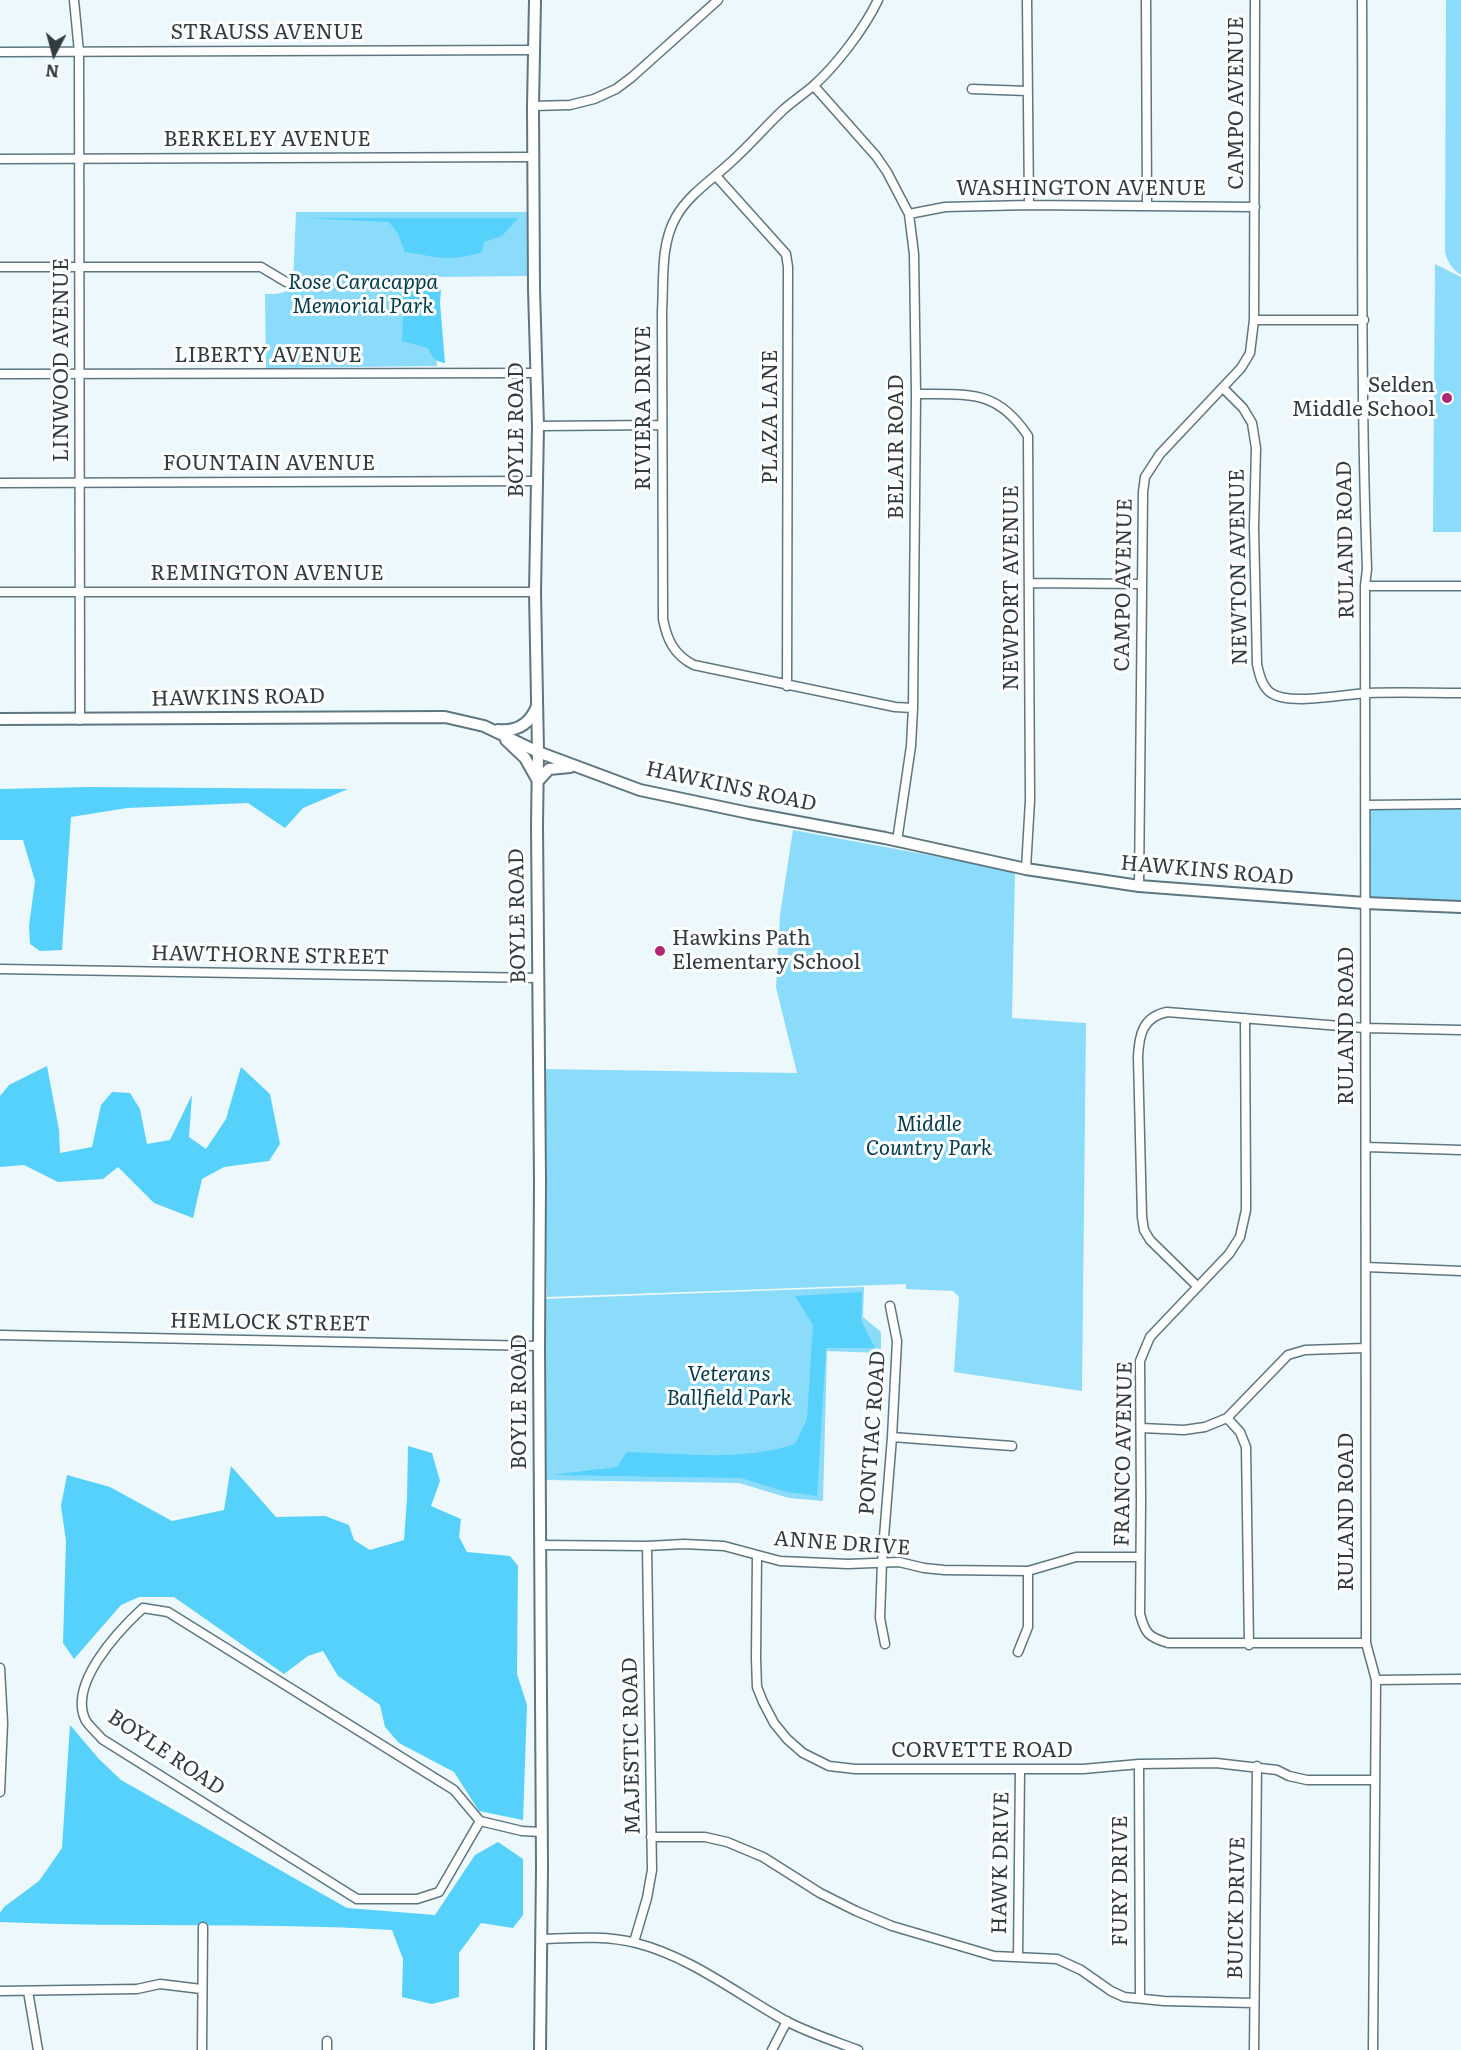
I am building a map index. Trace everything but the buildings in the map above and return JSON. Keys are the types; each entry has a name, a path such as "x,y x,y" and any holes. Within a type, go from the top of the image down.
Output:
{"street":[{"name":"LINWOOD AVENUE","path":"74,0 79,52 80,720"},
{"name":"BOYLE ROAD","path":"535,0 532,106 538,426 535,592 540,1182 540,2050"},
{"path":"532,106 570,105 594,99 616,89 718,0"},
{"name":"RIVIERA DRIVE","path":"878,0 861,29 814,86 784,110 689,200 676,216 668,237 663,261 663,619 670,644 685,660 694,665 787,686 913,708"},
{"path":"1028,0 1029,205"},
{"path":"1146,0 1147,205"},
{"name":"CAMPO AVENUE","path":"1139,886 1143,492 1145,477 1160,454 1241,368 1250,353 1254,320 1255,0"},
{"name":"RULAND ROAD","path":"1362,0 1364,320 1362,394 1367,569 1365,586 1366,1643 1376,1680 1373,2050"},
{"name":"STRAUSS AVENUE","path":"0,52 534,50"},
{"name":"BELAIR ROAD","path":"814,86 876,156 887,172 909,214 914,254 916,394 913,708 911,746 897,841"},
{"path":"972,89 1027,91"},
{"name":"BERKELEY AVENUE","path":"0,159 534,157"},
{"name":"PLAZA LANE","path":"716,176 786,254 788,267 787,686"},
{"name":"WASHINGTON AVENUE","path":"909,214 945,207 1029,205 1254,207"},
{"path":"0,267 261,267 286,282"},
{"path":"1254,320 1364,320"},
{"name":"LIBERTY AVENUE","path":"0,374 537,373"},
{"name":"NEWTON AVENUE","path":"1222,388 1243,408 1252,423 1256,448 1254,527 1257,664 1261,680 1270,693 1284,698 1320,698 1365,693 1461,693"},
{"name":"NEWPORT AVENUE","path":"916,394 971,395 994,401 1008,410 1028,436 1030,800 1026,869"},
{"path":"538,426 662,425"},
{"name":"FOUNTAIN AVENUE","path":"0,483 537,481"},
{"path":"1029,583 1142,584"},
{"path":"1365,586 1461,586"},
{"name":"REMINGTON AVENUE","path":"0,592 535,592"},
{"path":"495,730 518,729 534,715 537,706"},
{"name":"HAWKINS ROAD","path":"0,719 445,717 495,730 538,752 640,790 1026,869 1139,886 1365,903 1461,907"},
{"path":"495,730 525,758 538,781 549,769 563,766 577,767"},
{"path":"1366,805 1461,804"},
{"name":"HAWTHORNE STREET","path":"0,969 539,978"},
{"path":"1198,1287 1150,1240 1144,1230 1139,1041 1143,1027 1158,1014 1167,1012 1365,1028 1461,1030"},
{"name":"FRANCO AVENUE","path":"1245,1018 1247,1097 1245,1209 1240,1237 1229,1254 1150,1337 1140,1361 1142,1428 1140,1614 1144,1630 1154,1639 1168,1643 1366,1643"},
{"path":"1367,1147 1461,1150"},
{"path":"1366,1267 1461,1271"},
{"name":"PONTIAC ROAD","path":"885,1644 880,1618 882,1562 897,1341 890,1306"},
{"name":"HEMLOCK STREET","path":"0,1335 539,1346"},
{"path":"1142,1428 1184,1430 1205,1427 1227,1418 1288,1356 1305,1350 1365,1348"},
{"path":"1227,1418 1240,1432 1246,1447 1249,1644"},
{"path":"892,1437 1012,1446"},
{"name":"ANNE DRIVE","path":"540,1545 724,1546 792,1563 899,1562 944,1570 1028,1571 1076,1557 1140,1557"},
{"name":"MAJESTIC ROAD","path":"634,1942 647,1898 652,1870 647,1546"},
{"name":"CORVETTE ROAD","path":"758,1555 756,1658 758,1687 774,1723 787,1739 803,1753 829,1766 855,1769 1083,1769 1139,1764 1216,1763 1257,1766 1306,1780 1374,1780"},
{"path":"1018,1652 1028,1627 1028,1571"},
{"name":"BOYLE ROAD","path":"143,1608 168,1612 454,1790 480,1821 439,1892 417,1899 357,1899 102,1739 86,1721 81,1694 86,1677 123,1626 143,1608"},
{"path":"0,1668 3,1723 0,1792"},
{"path":"1376,1680 1461,1679"},
{"name":"FURY DRIVE","path":"1139,1764 1140,1998"},
{"name":"BUICK DRIVE","path":"1254,2050 1257,1766"},
{"name":"HAWK DRIVE","path":"1018,1958 1020,1769"},
{"path":"480,1821 522,1831 541,1832"},
{"path":"651,1837 705,1837 727,1842 763,1857 820,1893 883,1922 994,1956 1057,1959 1081,1970 1111,1991 1124,1997 1164,2001 1254,2003"},
{"path":"202,1927 202,2050"},
{"path":"541,1939 603,1937 634,1942 666,1952 787,2021 818,2036 858,2050"},
{"path":"0,1991 137,1989 160,1984 201,1989"},
{"path":"28,1991 38,2050"},
{"path":"772,2050 787,2021"}],"green space":[{"path":"1446,0 1461,0 1461,275 1451,265 1445,252"},
{"name":"Rose Caracappa Memorial Park","path":"296,212 530,212 528,276 435,277 437,366 266,368 265,294 284,292 293,284"},
{"path":"1435,264 1461,277 1461,532 1433,532"},
{"path":"1461,804 1461,907 1365,903 1366,805"},
{"name":"Middle Country Park","path":"793,830 1015,871 1012,1018 1086,1023 1082,1391 954,1372 959,1297 953,1291 906,1289 906,1284 547,1297 542,1069 797,1073 776,987 780,915"},
{"name":"Veterans Ballfield Park","path":"864,1287 863,1317 881,1332 881,1353 827,1351 823,1501 789,1498 739,1483 545,1480 543,1299"}],"shaded area":[{"path":"305,218 518,218 502,236 484,242 482,252 452,258 405,252 398,234 389,222"},
{"path":"435,273 441,289 445,363 434,358 428,348 402,341 404,306 401,285 419,281"},
{"path":"89,787 348,789 303,808 285,828 248,803 127,808 71,817 62,950 40,951 30,944 29,926 35,881 23,840 0,840 0,789"},
{"path":"47,1066 59,1130 60,1153 92,1147 101,1105 112,1092 130,1093 140,1109 147,1144 170,1140 192,1095 189,1137 206,1149 226,1119 241,1067 270,1094 280,1144 269,1161 224,1167 202,1179 193,1218 154,1203 118,1167 103,1179 58,1182 24,1165 0,1167 0,1096 9,1085"},
{"path":"862,1292 861,1320 875,1348 826,1348 817,1496 787,1492 741,1478 552,1475 617,1467 627,1452 733,1455 775,1450 795,1444 807,1419 813,1325 795,1296"},
{"path":"408,1446 432,1453 440,1481 431,1506 461,1519 459,1537 467,1552 510,1556 518,1566 517,1674 527,1705 523,1820 479,1811 454,1772 399,1743 385,1727 380,1705 338,1676 323,1651 308,1656 284,1674 174,1597 139,1597 121,1605 74,1659 63,1643 66,1541 61,1506 67,1475 110,1487 172,1521 224,1510 231,1466 276,1517 325,1516 349,1525 354,1540 370,1550 404,1540"},
{"path":"70,1725 99,1759 121,1780 347,1908 435,1915 475,1855 498,1842 523,1859 523,1915 513,1928 481,1923 459,1953 459,1997 432,2004 402,1997 403,1959 392,1930 294,1926 0,1922 0,1913 4,1907 39,1881 62,1848"}],"place":[{"name":"Selden Middle School","path":"1447,398"},
{"name":"Hawkins Path Elementary School","path":"660,951"}]}
